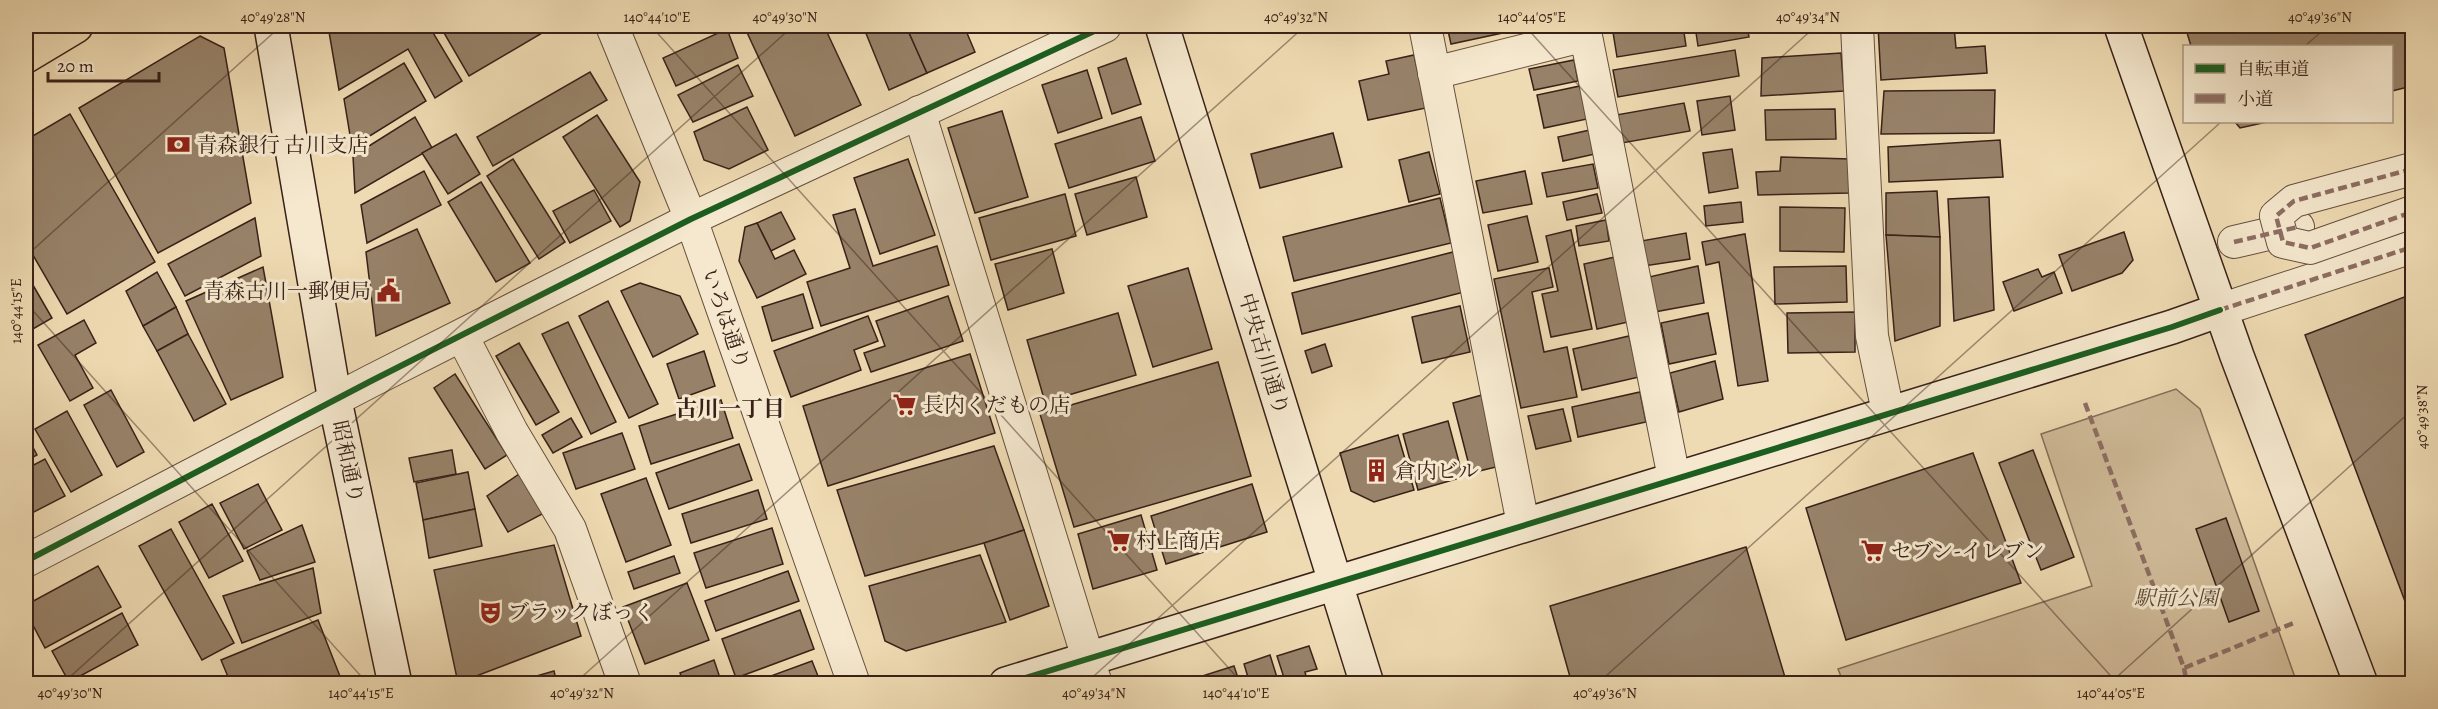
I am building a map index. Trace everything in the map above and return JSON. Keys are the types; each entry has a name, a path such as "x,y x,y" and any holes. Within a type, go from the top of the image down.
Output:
{"highway":[{"path":"26,56 76,26"}],"street":[{"name":"昭和通り","path":"271,26 335,401 395,684"},
{"name":"いろは通り","path":"612,26 691,219 854,684"},
{"path":"26,561 371,381 691,219 1105,26"},
{"name":"中央古川通り","path":"1162,26 1367,684"},
{"path":"1425,26 1522,525"},
{"path":"1857,26 1872,336 1888,412"},
{"path":"2121,26 2220,310 2361,684"},
{"path":"1434,73 1585,30 1674,478"},
{"path":"919,112 1092,671"},
{"path":"2412,169 2294,201 2276,216 2283,242 2310,248 2412,212"},
{"path":"2234,242 2298,227"},
{"path":"1006,684 1092,671 1335,582 2172,327 2412,247"},
{"path":"462,336 512,432 570,529 625,684"}],"green space":[{"name":"駅前公園","path":"2176,389 2200,409 2297,683 1844,684 1838,669 2092,586 2041,434"}],"building":[{"path":"328,26 429,26 462,81 435,98 408,49 339,90"},
{"path":"440,26 554,26 469,76"},
{"path":"744,26 824,26 861,105 795,136"},
{"path":"863,26 906,26 927,73 889,90"},
{"path":"906,26 964,26 975,52 927,73"},
{"path":"1447,26 1535,26 1451,44"},
{"path":"1612,26 1683,26 1686,46 1617,57"},
{"path":"1695,26 1747,26 1749,37 1698,46"},
{"path":"1878,26 1954,26 1956,48 1985,46 1987,73 1881,80"},
{"path":"2185,26 2412,26 2412,86 2393,91 2393,45 2191,45"},
{"path":"727,29 738,58 676,86 663,58"},
{"path":"200,36 224,48 251,203 158,253 79,108"},
{"path":"1735,50 1739,76 1618,97 1613,70"},
{"path":"1841,53 1844,91 1761,96 1762,58"},
{"path":"1414,55 1426,108 1368,120 1359,81 1389,74 1386,61"},
{"path":"1126,58 1141,104 1112,114 1098,68"},
{"path":"1574,60 1578,81 1534,90 1529,69"},
{"path":"404,63 426,101 352,147 344,99"},
{"path":"738,65 753,96 693,122 678,95"},
{"path":"1087,70 1102,118 1058,133 1042,85"},
{"path":"590,72 607,100 493,166 477,137"},
{"path":"1580,86 1587,119 1544,128 1537,95"},
{"path":"1995,90 1994,133 1881,134 1884,91"},
{"path":"1730,96 1735,130 1702,135 1697,101"},
{"path":"1684,103 1690,131 1622,143 1616,115"},
{"path":"747,107 768,150 729,169 704,160 694,132"},
{"path":"1835,109 1836,139 1766,140 1765,110"},
{"path":"1002,111 1028,197 975,213 948,128"},
{"path":"70,114 155,262 67,314 26,243 26,140"},
{"path":"597,115 640,182 630,221 620,227 563,137"},
{"path":"415,117 432,148 355,193 353,156"},
{"path":"1141,117 1155,161 1069,188 1055,144"},
{"path":"2236,123 2262,123 2240,128"},
{"path":"1590,130 1595,154 1563,161 1558,137"},
{"path":"1333,133 1342,167 1260,188 1251,154"},
{"path":"456,134 480,174 448,194 422,153"},
{"path":"2000,140 2003,177 1889,182 1888,147"},
{"path":"1732,149 1738,188 1709,193 1703,153"},
{"path":"1429,152 1440,194 1409,202 1399,160"},
{"path":"1781,157 1850,159 1850,193 1758,195 1756,172 1780,171"},
{"path":"513,159 565,242 539,259 487,176"},
{"path":"908,159 935,235 880,254 854,178"},
{"path":"1593,164 1598,188 1547,197 1542,173"},
{"path":"424,171 441,205 367,243 361,205"},
{"path":"1525,171 1532,204 1483,213 1476,181"},
{"path":"1136,177 1147,217 1087,235 1075,194"},
{"path":"481,182 530,263 496,282 448,202"},
{"path":"594,190 611,221 570,243 553,211"},
{"path":"1937,191 1940,237 1886,235 1886,193"},
{"path":"1065,194 1076,236 991,260 979,218"},
{"path":"1597,194 1602,213 1567,220 1563,202"},
{"path":"1989,197 1994,310 1954,321 1948,199"},
{"path":"1440,198 1451,243 1294,281 1283,237"},
{"path":"1741,202 1743,222 1706,226 1704,206"},
{"path":"1780,207 1845,208 1844,252 1780,251"},
{"path":"855,209 873,266 937,246 949,285 821,326 807,282 850,268 833,215"},
{"path":"781,212 795,239 771,251 757,223"},
{"path":"1527,216 1538,262 1498,271 1488,225"},
{"path":"255,218 261,256 185,296 168,264"},
{"path":"1606,220 1609,241 1579,246 1576,226"},
{"path":"757,223 775,259 794,250 806,274 757,298 739,261 745,227"},
{"path":"417,229 450,303 376,336 366,252"},
{"path":"1571,230 1592,329 1551,337 1542,294 1558,291 1546,236"},
{"path":"2124,232 2133,260 2122,273 2072,291 2059,255"},
{"path":"1686,233 1690,259 1644,266 1641,241"},
{"path":"1745,234 1768,381 1738,386 1719,262 1706,265 1702,242"},
{"path":"1886,235 1940,237 1940,326 1895,341"},
{"path":"1052,249 1064,293 1008,310 995,264"},
{"path":"1453,252 1464,292 1302,334 1292,293"},
{"path":"1615,257 1628,322 1597,329 1584,264"},
{"path":"1698,266 1704,303 1654,312 1649,277"},
{"path":"1846,266 1847,302 1775,304 1774,267"},
{"path":"263,267 283,377 231,400 186,301"},
{"path":"1188,268 1212,349 1153,367 1128,286"},
{"path":"1549,268 1553,287 1532,292 1544,352 1567,347 1577,397 1521,408 1494,279"},
{"path":"2038,269 2042,277 2054,272 2062,293 2014,311 2003,282"},
{"path":"157,272 176,307 143,326 126,291"},
{"path":"26,273 52,318 26,333"},
{"path":"640,283 680,296 698,334 653,357 621,291"},
{"path":"803,294 813,328 772,341 762,307"},
{"path":"2412,294 2412,620 2305,335"},
{"path":"948,296 963,341 871,372 864,353 885,346 876,321"},
{"path":"608,301 658,404 629,418 579,316"},
{"path":"1460,306 1470,352 1422,363 1412,317"},
{"path":"176,307 188,334 157,351 143,326"},
{"path":"1855,312 1855,352 1788,353 1787,313"},
{"path":"1118,313 1136,375 1045,402 1027,340"},
{"path":"1708,313 1716,354 1669,364 1661,323"},
{"path":"868,316 878,341 854,350 861,370 791,397 774,351"},
{"path":"84,320 96,343 75,355 93,388 70,401 38,345"},
{"path":"568,322 616,422 591,434 542,334"},
{"path":"188,334 226,404 194,421 157,351"},
{"path":"1629,336 1639,377 1582,390 1573,349"},
{"path":"519,343 559,412 536,425 496,356"},
{"path":"1325,344 1332,366 1312,373 1305,351"},
{"path":"704,351 715,386 679,399 667,364"},
{"path":"970,354 995,433 828,486 803,406"},
{"path":"1715,361 1723,399 1679,412 1670,373"},
{"path":"1218,362 1251,476 1074,527 1040,414"},
{"path":"455,374 507,455 485,469 434,388"},
{"path":"111,390 144,452 117,467 84,405"},
{"path":"1640,392 1646,422 1578,437 1572,407"},
{"path":"1482,395 1500,466 1471,473 1453,403"},
{"path":"721,400 733,438 651,464 639,426"},
{"path":"1563,409 1571,441 1536,449 1528,416"},
{"path":"67,411 102,475 71,492 35,429"},
{"path":"571,418 582,437 553,453 542,435"},
{"path":"1448,421 1463,477 1418,490 1403,434"},
{"path":"622,433 635,469 576,489 563,453"},
{"path":"26,434 37,455 26,461"},
{"name":"倉内ビル","path":"1398,435 1414,490 1374,502 1351,491 1340,453"},
{"path":"739,444 752,480 669,509 656,473"},
{"path":"994,446 1024,530 865,576 837,490"},
{"path":"452,450 456,474 414,482 409,458"},
{"path":"2033,450 2074,557 2041,570 1999,463"},
{"path":"1973,453 2021,583 1846,640 1806,508"},
{"path":"45,459 65,496 26,516 26,469"},
{"path":"468,472 475,509 423,520 416,483"},
{"path":"522,472 546,512 508,532 487,496"},
{"path":"646,478 671,545 626,562 601,494"},
{"path":"258,484 282,530 244,549 220,503"},
{"path":"1252,484 1267,532 1166,564 1151,516"},
{"path":"758,490 767,519 691,543 682,514"},
{"path":"212,504 243,561 209,578 179,522"},
{"path":"475,509 482,546 429,558 423,520"},
{"path":"1141,515 1157,570 1093,589 1078,534"},
{"path":"2226,518 2259,611 2229,622 2196,529"},
{"path":"302,525 315,562 260,580 247,551"},
{"path":"772,528 783,564 706,588 694,553"},
{"path":"171,529 234,643 202,660 139,546"},
{"path":"1024,530 1049,606 1010,620 984,543"},
{"path":"554,545 581,636 458,683 434,570"},
{"path":"1746,547 1787,684 1572,684 1550,606"},
{"path":"980,555 1006,622 906,651 885,641 869,586"},
{"path":"674,556 680,573 634,589 628,572"},
{"path":"98,566 121,607 45,648 26,612 26,605"},
{"path":"313,568 321,613 242,643 223,596"},
{"path":"788,571 799,601 716,631 705,601"},
{"path":"687,583 709,640 645,664 623,607"},
{"path":"800,610 814,649 736,678 722,639"},
{"path":"122,613 138,645 69,682 52,651"},
{"path":"318,620 343,684 231,684 221,660"},
{"path":"1309,646 1317,669 1305,672 1308,684 1286,684 1277,656"},
{"path":"1270,655 1279,684 1250,684 1244,664"},
{"path":"714,660 722,684 684,684 680,673"},
{"path":"812,661 818,676 798,684 749,684"},
{"path":"1234,666 1240,684 1180,683"},
{"path":"554,671 557,684 509,684"}],"marked path":[{"path":"2412,169 2294,201 2276,216 2283,242 2310,248 2412,212"},
{"path":"2234,242 2298,227"},
{"path":"2220,310 2412,247"},
{"path":"2085,403 2184,668 2296,622"},
{"path":"2184,668 2187,684"}],"cycle path":[{"path":"26,561 371,381 691,219 1105,26"},
{"path":"1006,684 2172,327 2220,310"}],"place":[{"name":"青森銀行 古川支店","path":"178,145"},
{"name":"青森古川一郵便局","path":"389,291"},
{"name":"長内くだもの店","path":"905,405"},
{"name":"倉内ビル","path":"1377,471"},
{"name":"村上商店","path":"1118,541"},
{"name":"セブン-イレブン","path":"1873,551"},
{"name":"ブラックぼっく","path":"490,612"}],"district":[{"name":"古川一丁目","path":"730,408"}]}
